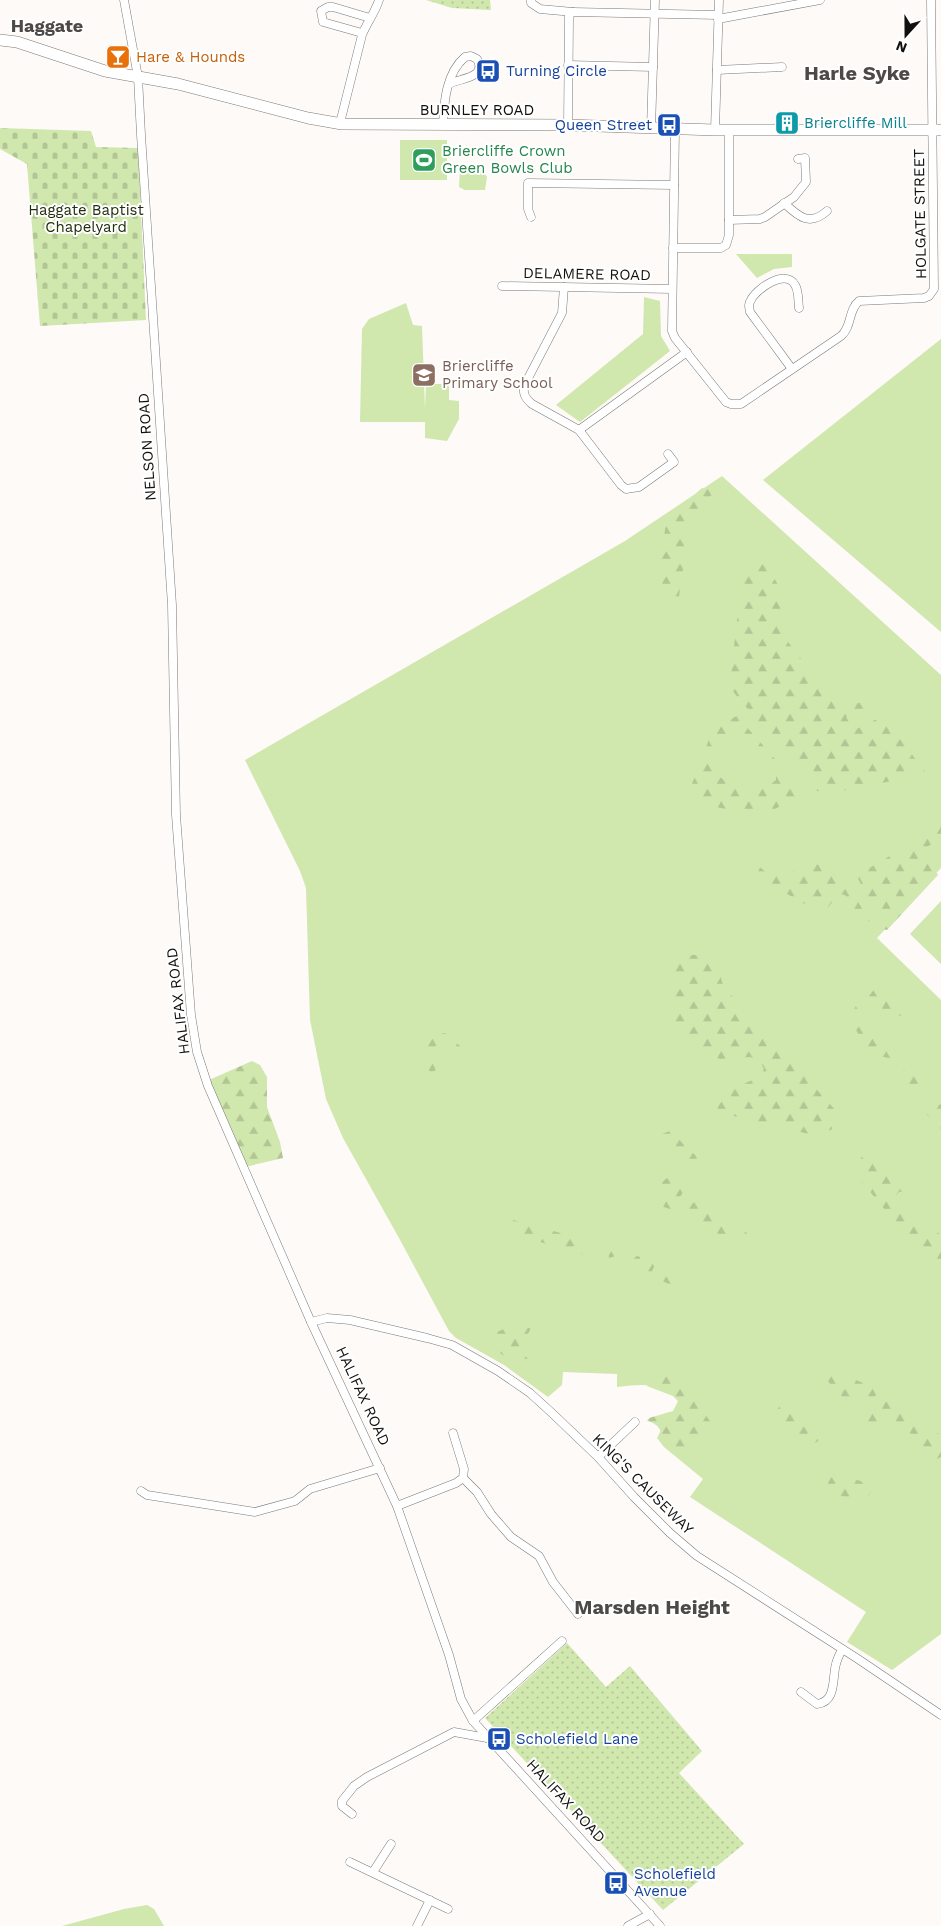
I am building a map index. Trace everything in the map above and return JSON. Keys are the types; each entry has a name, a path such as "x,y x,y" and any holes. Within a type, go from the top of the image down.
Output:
{"street":[{"name":"NELSON ROAD","path":"124,0 138,77 172,605 176,815"},
{"path":"340,123 362,33 379,0"},
{"path":"531,0 531,3 540,9 571,14 654,14 718,17 820,0"},
{"path":"651,128 655,0"},
{"path":"715,130 719,0"},
{"name":"HOLGATE STREET","path":"792,369 846,332 853,308 859,301 929,296 932,293 935,285 938,235 937,130 932,0"},
{"path":"362,33 323,22 321,12 328,7 333,7 370,18"},
{"path":"568,125 568,65 571,14"},
{"path":"0,40 17,42 92,67 138,77"},
{"path":"568,65 652,67"},
{"path":"717,70 782,67"},
{"name":"BURNLEY ROAD","path":"138,77 178,84 308,118 340,123 568,125 715,130 937,130"},
{"path":"443,125 444,107 449,84"},
{"path":"675,129 672,331 726,402 741,404 792,369 750,312 749,304 754,296 774,280 781,278 789,279 794,282 797,288 799,308"},
{"path":"673,248 722,248 726,245 728,239 729,130"},
{"path":"728,220 760,219 794,197 806,182 805,158"},
{"path":"531,218 528,209 528,183 674,185"},
{"path":"784,203 799,216 806,219 826,215"},
{"name":"DELAMERE ROAD","path":"502,286 672,289"},
{"path":"564,287 562,313 524,386 527,399 532,404 579,430 626,489 639,487 676,465 668,454"},
{"path":"579,430 687,352"},
{"name":"HALIFAX ROAD","path":"176,815 191,1015 197,1052 212,1095 311,1322 397,1506 449,1655 461,1699 473,1721 660,1926"},
{"name":"KING'S CAUSEWAY","path":"311,1322 327,1318 350,1320 452,1345 498,1371 530,1393 598,1457 670,1533 697,1556 941,1715"},
{"path":"598,1457 636,1422"},
{"path":"397,1506 456,1483 462,1478 464,1469 453,1433"},
{"path":"141,1491 147,1495 255,1512 295,1502 310,1489 380,1468"},
{"path":"462,1478 477,1492 491,1514 511,1537 539,1556 553,1582 578,1614"},
{"path":"473,1721 562,1641"},
{"path":"801,1692 817,1704 822,1704 829,1698 834,1685 836,1664 842,1649"},
{"path":"352,1814 342,1806 342,1801 354,1786 367,1777 454,1732 488,1738"},
{"path":"373,1872 392,1844"},
{"path":"350,1862 448,1909"},
{"path":"417,1926 430,1900"},
{"path":"628,1926 650,1914"}],"green space":[{"path":"426,0 490,0 491,10 452,8"},
{"name":"Haggate Baptist Chapelyard","path":"0,128 91,131 96,147 138,148 146,320 40,326 27,164 0,149"},
{"name":"Briercliffe Crown Green Bowls Club","path":"400,140 447,140 447,180 400,180"},
{"path":"460,168 481,168 487,177 485,190 465,190 459,187"},
{"path":"736,254 792,254 792,267 774,269 757,278"},
{"path":"644,297 660,301 661,336 670,351 580,422 556,405 643,334"},
{"path":"406,303 413,325 422,326 425,409 426,384 449,384 449,400 459,401 459,419 447,441 425,438 425,422 360,422 362,329 369,319"},
{"path":"941,339 941,632 763,480"},
{"path":"722,476 941,675 941,868 877,938 941,1000 941,1634 892,1670 847,1642 866,1612 690,1497 703,1479 664,1447 657,1438 682,1400 658,1387 636,1385 617,1387 617,1374 563,1372 562,1385 548,1397 504,1365 456,1338 449,1331 343,1138 326,1099 310,1020 306,888 300,871 245,760 625,541"},
{"path":"702,488 712,490 712,495 701,503 690,522 678,603 666,595 660,576 666,520"},
{"path":"759,563 767,566 777,583 784,611 788,642 835,703 863,703 867,711 846,717 854,730 877,719 890,726 927,774 831,793 817,791 730,688 736,625 745,576 753,564"},
{"path":"737,716 790,776 797,796 775,809 747,814 704,804 691,786 713,727","holes":["734,737 747,739 759,747 776,770 776,780 769,785 744,788 728,782 715,772 714,760 720,746 728,739"]},
{"path":"941,826 941,846 933,844 927,849 930,860 938,875 887,930 882,929 858,878 866,870"},
{"path":"833,860 870,922 865,922 861,919 845,895 840,894 821,913 740,870 738,865 752,861 767,873 791,872"},
{"path":"941,901 941,964 910,934"},
{"path":"685,955 711,957 719,962 722,980 726,989 837,1112 838,1117 831,1130 813,1135 729,1115 717,1108 730,1090 759,1077 764,1069 760,1061 750,1057 721,1059 701,1055 679,1029 671,1007 675,963 677,959"},
{"path":"879,983 904,1006 903,1015 890,1018 878,1009 869,996"},
{"path":"849,998 893,1053 890,1058 872,1055 836,999"},
{"path":"445,1033 460,1046 464,1055 462,1059 453,1061 445,1049 436,1045 431,1054 436,1066 435,1071 430,1072 422,1055 423,1040 430,1034"},
{"path":"252,1061 260,1065 267,1077 267,1107 280,1142 283,1158 245,1167 209,1080"},
{"path":"912,1067 920,1070 923,1078 920,1086 912,1089 904,1086 901,1078 904,1070"},
{"path":"931,1100 941,1105 941,1129 915,1102"},
{"path":"670,1131 695,1155 703,1170 697,1171 675,1152 662,1134"},
{"path":"868,1153 877,1157 891,1173 912,1187 909,1190 899,1192 893,1199 898,1207 916,1215 941,1235 941,1270 935,1271 862,1182 856,1165 864,1154"},
{"path":"669,1177 681,1181 685,1188 672,1210 657,1202 657,1185"},
{"path":"695,1202 702,1202 717,1213 730,1210 731,1212 725,1219 725,1224 733,1230 746,1232 749,1238 728,1239 681,1215 682,1209"},
{"path":"513,1220 586,1240 582,1255 512,1233"},
{"path":"607,1243 621,1250 616,1256 609,1258"},
{"path":"637,1256 640,1257 641,1266 635,1271 627,1267 625,1260"},
{"path":"653,1263 655,1265 651,1273 641,1272 645,1264"},
{"path":"666,1271 681,1274 683,1278 671,1285 660,1280"},
{"path":"490,1326 495,1333 510,1326 531,1328 525,1339 523,1351 534,1365 535,1371 511,1360 495,1348 492,1344 496,1342 493,1338 489,1339 485,1329"},
{"path":"819,1362 875,1389 877,1394 874,1397 849,1404 823,1376"},
{"path":"664,1375 683,1385 710,1421 701,1441 689,1451 678,1451 664,1444 658,1426 647,1421 649,1418 673,1411 678,1401 673,1396 647,1386 650,1379"},
{"path":"890,1401 926,1427 941,1435 941,1457 927,1461 924,1459 915,1439 908,1431 865,1422 861,1415 881,1402"},
{"path":"780,1406 794,1417 802,1413 823,1432 824,1437 812,1445 807,1443 793,1431 776,1411"},
{"path":"837,1475 861,1481 871,1491 863,1499 857,1499 826,1491 831,1478"},
{"path":"567,1643 606,1687 630,1666 702,1751 679,1773 744,1844 663,1910 485,1718"},
{"path":"147,1905 154,1909 164,1926 62,1926 124,1909"}],"place":[{"name":"Hare & Hounds","path":"118,57"},
{"name":"Turning Circle","path":"488,71"},
{"name":"Briercliffe Mill","path":"787,123"},
{"name":"Queen Street","path":"669,125"},
{"name":"Briercliffe Crown Green Bowls Club","path":"424,160"},
{"name":"Briercliffe Primary School","path":"424,375"},
{"name":"Scholefield Lane","path":"499,1739"},
{"name":"Scholefield Avenue","path":"616,1883"}],"district":[{"name":"Haggate","path":"47,25"},
{"name":"Harle Syke","path":"857,73"},
{"name":"Marsden Height","path":"652,1607"}]}
